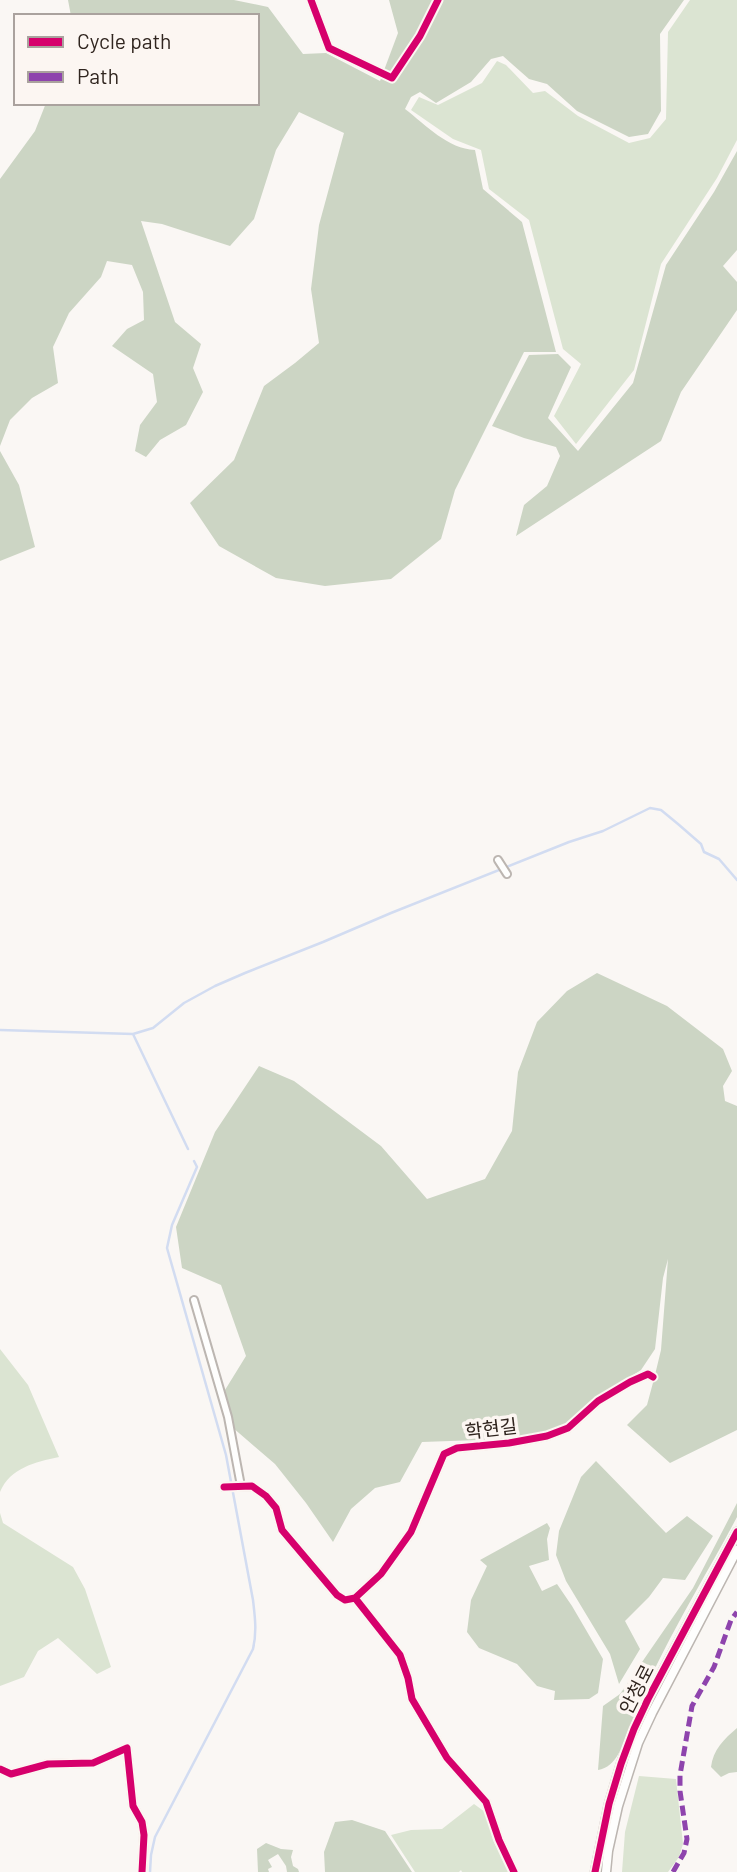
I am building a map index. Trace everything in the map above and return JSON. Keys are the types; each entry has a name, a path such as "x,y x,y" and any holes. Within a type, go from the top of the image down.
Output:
{"street":[{"path":"311,0 329,48 391,78 420,36 438,0"},
{"path":"498,860 507,874"},
{"path":"194,1300 228,1417 241,1486"},
{"name":"학현길","path":"355,1598 381,1574 411,1532 444,1454 457,1448 547,1436 568,1428 598,1401 630,1382 648,1374 653,1377"},
{"path":"224,1487 252,1486 266,1496 276,1508 282,1530 337,1595 345,1600 355,1598 400,1654 412,1699 447,1758 486,1802 514,1872"},
{"name":"안청로","path":"595,1872 598,1847 609,1804 634,1729 737,1532"},
{"name":"안청로","path":"606,1872 618,1806 638,1743 737,1550"},
{"path":"0,1769 11,1774 48,1764 93,1763 127,1748 133,1806 142,1822 145,1835 142,1872"}],"green space":[{"path":"68,0 234,0 268,7 303,54 326,53 380,81 398,33 389,0 684,0 660,34 661,111 648,134 629,137 577,111 547,84 529,79 503,56 491,59 471,82 436,103 420,92 411,97 405,109 429,129 447,141 465,149 475,150 483,189 522,222 556,352 524,352 455,490 441,539 391,579 325,586 276,578 219,546 190,503 234,460 264,386 319,343 311,289 319,225 344,133 299,112 276,150 254,219 230,246 162,224 141,221 175,322 201,344 193,368 203,392 186,425 160,440 146,457 135,451 140,425 157,402 153,374 112,346 127,329 144,320 143,292 132,265 107,261 101,277 69,313 53,347 58,383 32,398 10,420 0,446 0,179 35,131 45,105 259,105 259,14 71,14"},
{"path":"690,0 737,0 737,140 717,178 661,264 634,370 576,444 554,416 581,364 563,349 529,220 489,189 481,150 453,139 411,110 419,97 438,105 482,83 497,61 506,65 533,93 545,91 578,116 629,143 650,138 666,119 668,32"},
{"path":"737,151 737,250 723,266 737,282 737,310 681,392 661,441 516,536 524,505 547,486 560,456 556,447 492,426 529,355 558,354 571,367 548,418 578,451 633,383 666,265 714,192"},
{"path":"0,451 19,485 35,547 0,561"},
{"path":"597,973 667,1006 723,1049 732,1071 723,1086 725,1101 737,1106 737,1430 670,1463 627,1425 647,1405 654,1379 661,1350 668,1259 663,1278 655,1349 641,1370 597,1398 566,1426 547,1433 508,1439 422,1442 400,1482 375,1488 351,1509 333,1542 275,1464 232,1427 225,1390 246,1356 221,1285 182,1268 176,1227 215,1132 259,1066 294,1081 381,1146 427,1199 485,1179 512,1131 518,1072 537,1022 567,991"},
{"path":"0,1349 28,1385 59,1457 24,1467 10,1477 0,1492"},
{"path":"596,1461 666,1533 687,1516 713,1536 685,1580 663,1578 625,1621 640,1649 619,1684 610,1654 566,1581 556,1555 559,1531 581,1477"},
{"path":"737,1503 737,1517 665,1648 615,1760 598,1770 603,1706 620,1694 693,1588"},
{"path":"0,1513 3,1523 73,1567 85,1589 111,1667 97,1674 58,1638 38,1651 24,1677 0,1686"},
{"path":"547,1523 550,1528 547,1539 549,1560 529,1566 542,1591 557,1584 603,1659 598,1693 589,1699 554,1700 555,1691 537,1686 517,1664 479,1648 467,1632 471,1600 487,1566 480,1560"},
{"path":"737,1728 737,1772 721,1777 711,1767 712,1761 720,1745"},
{"path":"639,1776 676,1779 683,1844 679,1857 668,1872 622,1872 625,1832"},
{"path":"474,1804 485,1812 493,1840 508,1872 415,1872 391,1835 411,1830 442,1829"},
{"path":"352,1820 385,1831 412,1872 325,1872 324,1852 335,1822"},
{"path":"266,1843 293,1850 293,1866 299,1872 287,1872 278,1854 268,1860 272,1867 268,1869 269,1872 258,1872 257,1849"}],"waterway":[{"path":"133,1034 153,1028 184,1003 215,986 391,913 603,831 650,808 661,810 678,824 701,844 704,852 719,859 737,880"},
{"path":"0,1030 133,1034 188,1149"},
{"path":"150,1872 155,1837 253,1649 255,1637 253,1600 226,1455 167,1248 172,1225 197,1167 194,1161"}],"marked path":[{"path":"673,1872 684,1853 687,1839 680,1775 692,1706 714,1667 731,1620 737,1612"}],"cycle path":[{"path":"311,0 329,48 392,78 420,36 438,0"},
{"path":"355,1598 381,1574 411,1532 444,1454 457,1448 547,1436 568,1428 598,1401 630,1382 648,1374 653,1377"},
{"path":"224,1487 252,1486 266,1496 276,1508 282,1530 337,1595 345,1600 355,1598 400,1655 412,1699 447,1758 486,1802 514,1872"},
{"path":"595,1872 609,1804 634,1729 737,1532"},
{"path":"0,1769 11,1774 48,1764 93,1763 127,1748 133,1806 142,1822 144,1835 142,1872"}]}
